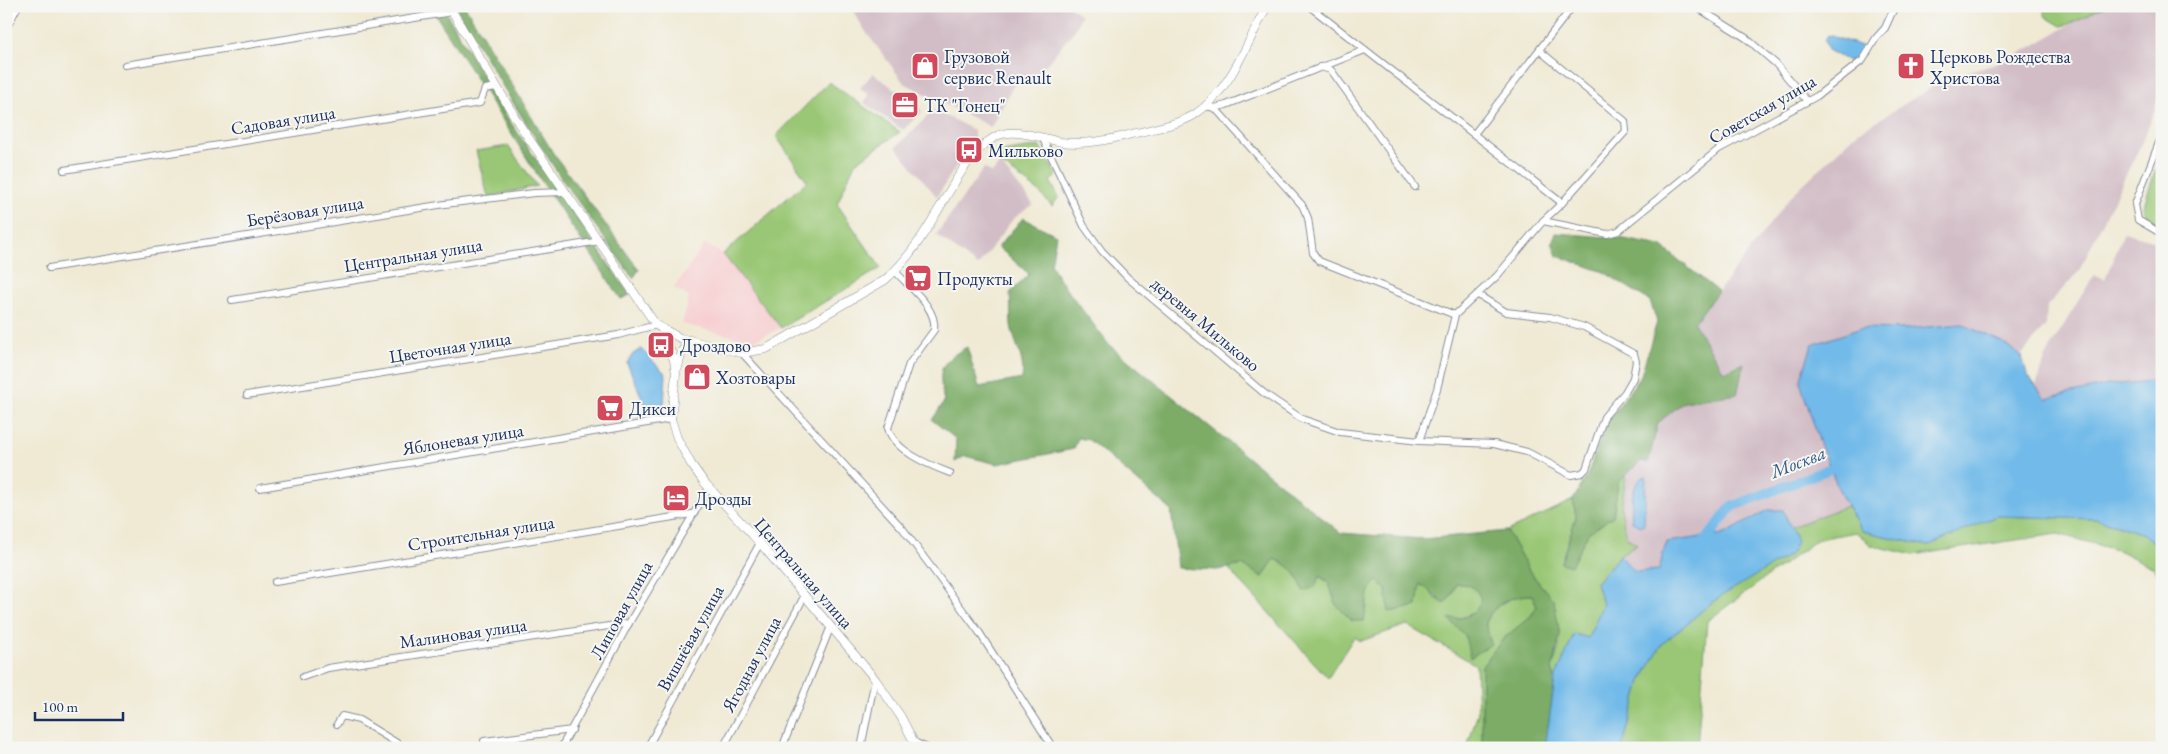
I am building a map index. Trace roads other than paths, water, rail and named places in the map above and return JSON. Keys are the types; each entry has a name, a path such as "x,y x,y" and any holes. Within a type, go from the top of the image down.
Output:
{"street":[{"path":"6,29 18,6"},
{"path":"659,328 690,340 742,353 766,349 885,280 895,271 911,253 963,169 977,151 993,138 1004,134 1086,143 1108,140 1192,116 1218,93 1267,6"},
{"path":"1309,6 1562,203"},
{"path":"1474,134 1540,52 1573,6"},
{"path":"1695,6 1746,38 1776,64 1806,101"},
{"name":"Советская улица","path":"1544,222 1606,234 1618,231 1719,149 1817,96 1863,60 1876,38 1886,28 1894,8"},
{"path":"125,65 450,9 519,124 659,328 674,360 676,374"},
{"path":"1205,106 1215,108 1365,50"},
{"path":"1419,442 1437,389 1455,316 1497,276 1626,131 1625,121 1540,52"},
{"path":"1317,68 1322,66 1331,70 1415,187"},
{"name":"Садовая улица","path":"64,170 480,103 485,89 496,87"},
{"path":"1215,108 1302,205 1308,218 1313,253 1319,261 1455,316"},
{"path":"2162,135 2135,204 2138,220 2162,234"},
{"name":"деревня Мильково","path":"1043,139 1080,218 1102,251 1128,278 1266,394 1302,419 1340,432 1419,442 1494,444 1527,452 1571,475 1577,475 1586,469 1601,423 1633,378 1636,361 1634,354 1584,327 1550,317 1506,312 1478,295"},
{"name":"Берёзовая улица","path":"49,268 436,206 534,193 566,192"},
{"name":"Центральная улица","path":"232,300 600,241"},
{"path":"895,271 930,310 935,324 934,330 909,364 888,428 890,437 899,445 950,474"},
{"name":"Цветочная улица","path":"247,395 659,328"},
{"path":"671,419 676,374 682,351 690,340"},
{"path":"742,353 914,543 979,632 1052,748"},
{"name":"Центральная улица","path":"671,419 691,464 709,488 760,543 875,679 916,746"},
{"name":"Яблоневая улица","path":"260,488 671,419"},
{"name":"Липовая улица","path":"561,748 629,624 709,488"},
{"name":"Строительная улица","path":"275,582 692,514"},
{"name":"Вишнёвая улица","path":"647,748 760,543"},
{"name":"Ягодная улица","path":"723,748 805,595"},
{"name":"Малиновая улица","path":"303,676 328,668 629,624"},
{"path":"782,748 832,626"},
{"path":"861,748 875,679"},
{"path":"336,724 342,716 359,720 405,748"},
{"path":"484,741 572,730"},
{"path":"916,746 927,748"}],"water":[{"path":"1828,35 1865,47 1850,62 1828,50 1824,40"},
{"path":"1962,324 2002,342 2021,356 2027,374 2045,399 2108,385 2151,381 2158,376 2156,363 2162,363 2162,549 2144,534 2097,519 1997,516 1928,546 1862,531 1842,497 1819,441 1800,382 1812,345 1861,328 1905,329"},
{"path":"641,349 666,374 664,403 661,408 645,405 627,363 633,354"},
{"path":"1646,476 1644,524 1640,526 1632,522 1632,503 1637,483"},
{"path":"1768,510 1783,510 1797,541 1791,554 1715,600 1662,644 1641,681 1622,748 1545,748 1555,679 1574,634 1588,638 1603,604 1596,583 1620,555 1635,572 1659,570 1666,542 1725,534"}],"waterway":[{"name":"Москва","path":"1702,546 1731,507 1842,464"}],"place":[{"name":"Грузовой сервис Renault","path":"925,66"},
{"name":"Церковь Рождества Христова","path":"1911,66"},
{"name":"ТК \"Гонец\"","path":"905,105"},
{"name":"Мильково","path":"969,150"},
{"name":"Продукты","path":"918,278"},
{"name":"Дроздово","path":"661,345"},
{"name":"Хозтовары","path":"697,377"},
{"name":"Дикси","path":"610,408"},
{"name":"Дрозды","path":"676,498"}]}
